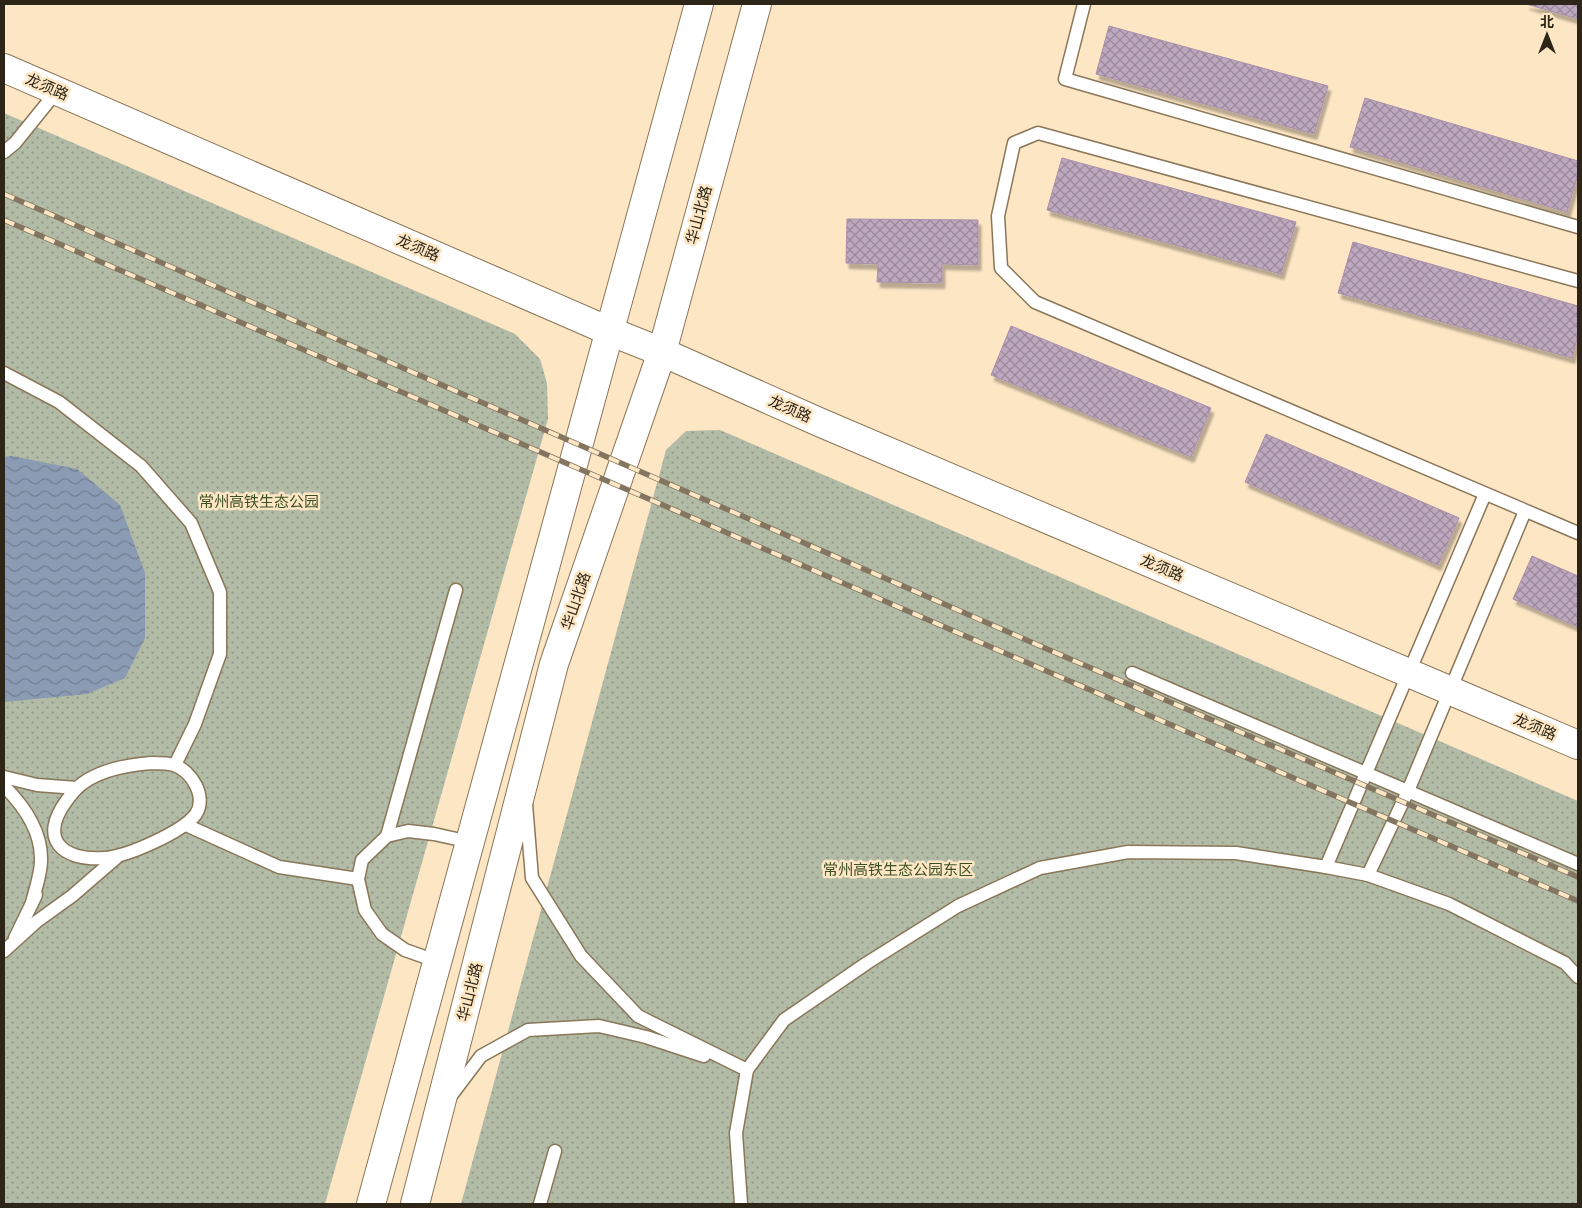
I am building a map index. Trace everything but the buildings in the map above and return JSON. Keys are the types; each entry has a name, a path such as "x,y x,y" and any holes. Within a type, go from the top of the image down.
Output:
{"main road":[{"path":"371,1204 699,4"},
{"name":"华山北路","path":"415,1204 554,664 662,352 757,4"},
{"name":"龙须路","path":"4,68 609,331 662,352 819,422 1578,745"}],"lane":[{"path":"1084,4 1065,79 1578,227"},
{"path":"4,152 15,143 57,91"},
{"path":"1578,281 1038,133 1014,143 998,216 1002,268 1035,302 1578,533"},
{"path":"4,373 59,402 141,466 191,524 220,592 220,654 195,724 174,765"},
{"path":"1326,867 1485,494"},
{"path":"1368,875 1408,791 1526,511"},
{"path":"387,836 456,590"},
{"path":"1132,673 1578,864"},
{"path":"151,762 174,765 192,777 200,794 197,813 186,825 154,842 116,858 8,947 38,891 50,846 53,826 60,810 77,788 108,771 129,765 151,762"},
{"path":"4,776 37,785 77,788"},
{"path":"524,779 532,878 582,956 638,1016 747,1070"},
{"path":"4,786 18,800 36,831 50,846 62,854 68,853 90,859 116,858"},
{"path":"186,825 279,867 358,879"},
{"path":"53,826 56,842 68,853"},
{"path":"32,903 41,861 36,831"},
{"path":"436,962 405,950 382,934 365,910 358,879 362,860 387,836 408,831 434,834 470,842"},
{"path":"741,1204 736,1133 747,1070 784,1020 867,963 958,906 1040,868 1128,852 1236,853 1368,875 1449,904 1565,963 1578,978"},
{"path":"439,1111 481,1056 528,1030 599,1026 646,1037 747,1070"},
{"path":"540,1204 555,1151"}],"green space":[{"name":"常州高铁生态公园","path":"4,113 515,334 540,359 547,383 548,419 325,1204 4,1204"},
{"name":"常州高铁生态公园东区","path":"720,430 1578,801 1578,1204 461,1204 666,450 686,431"}],"water":[{"path":"12,456 77,469 120,505 145,573 145,638 125,678 87,694 4,702 4,457"}],"railway":[{"path":"4,194 1077,662 1578,877"},
{"path":"4,220 1578,901"}]}
